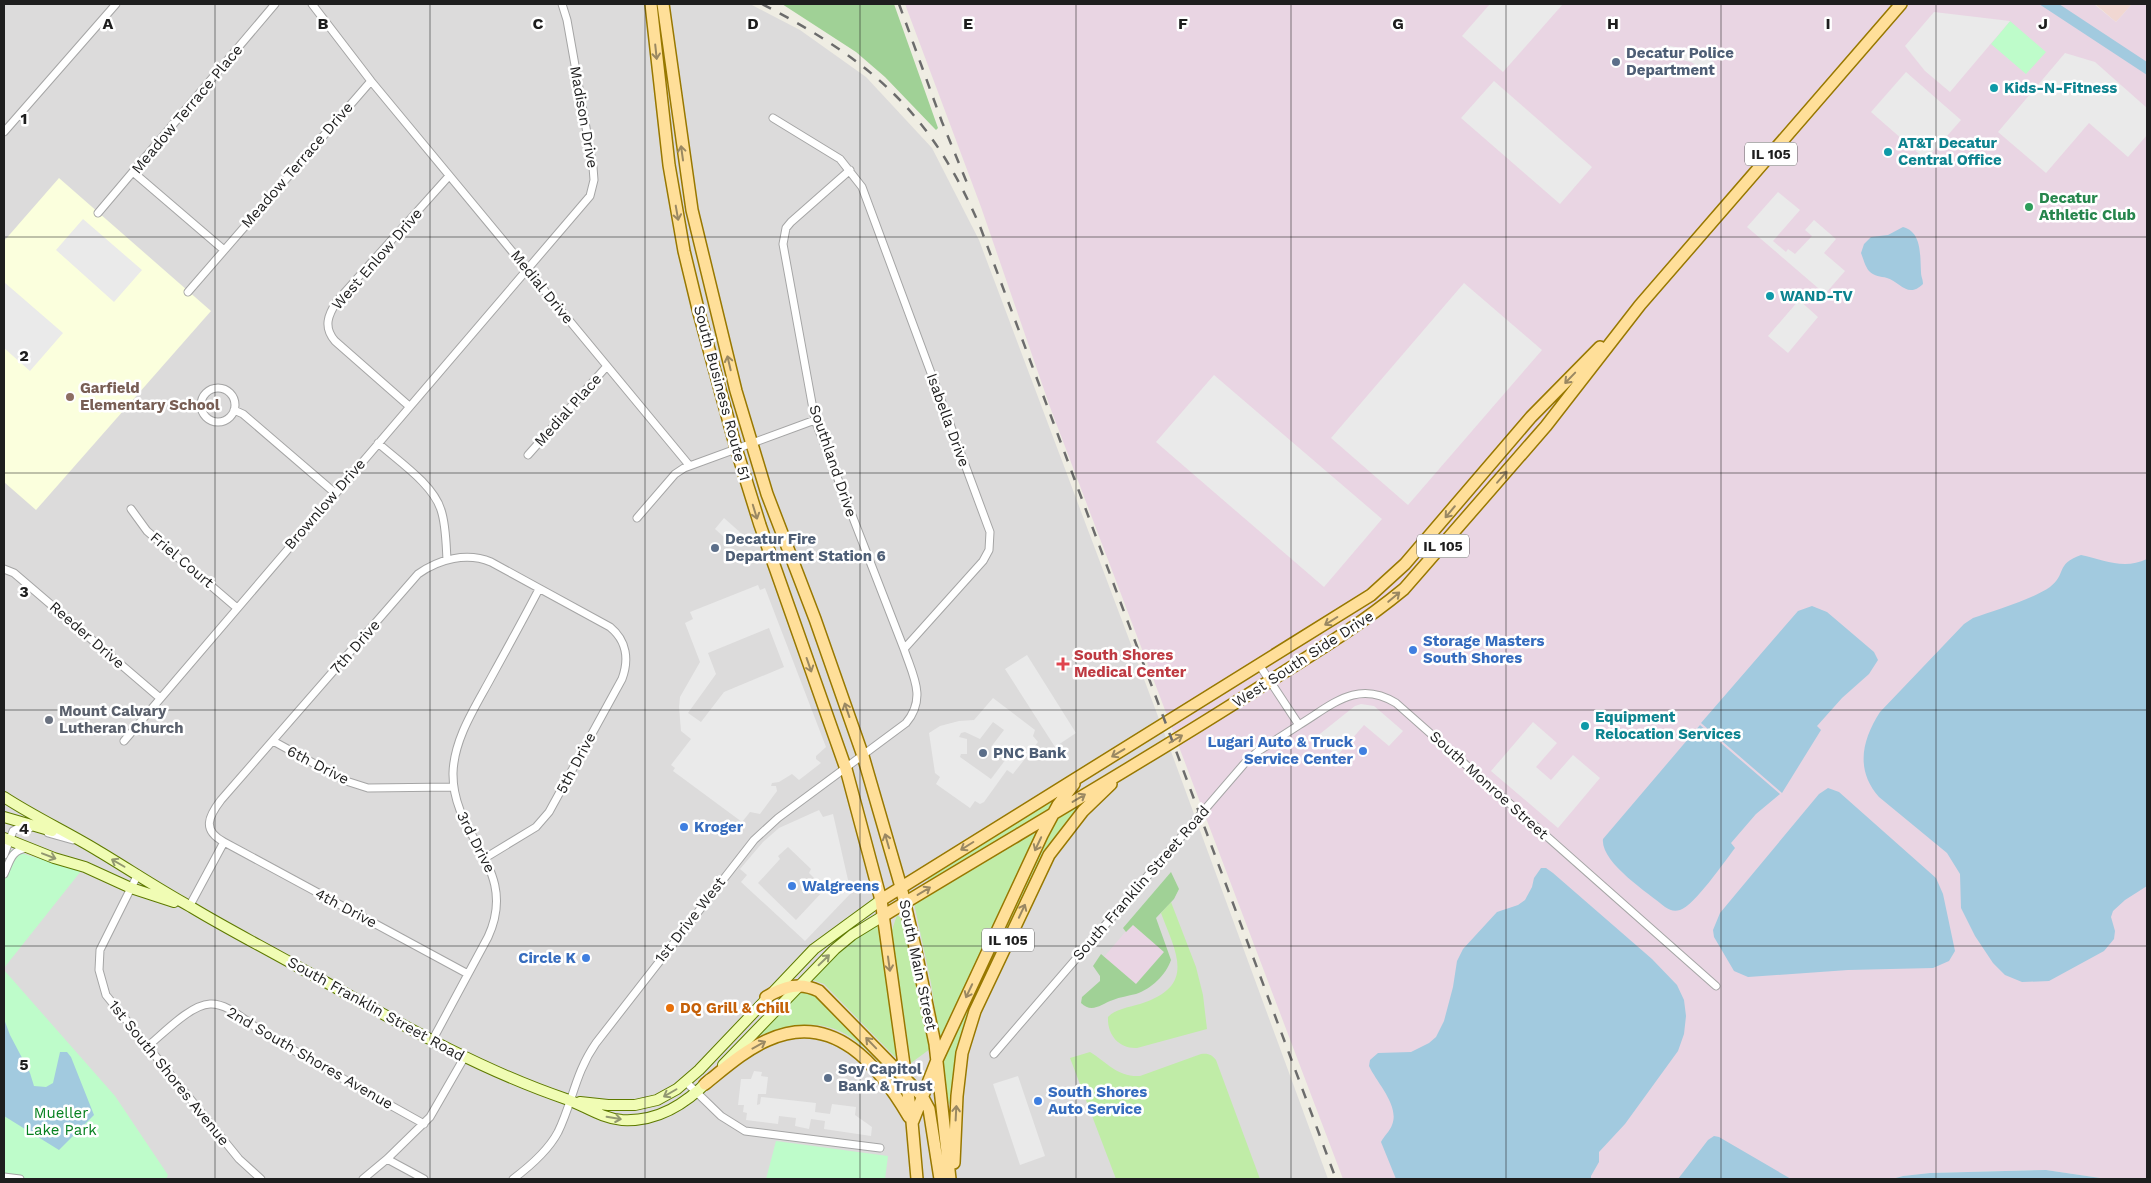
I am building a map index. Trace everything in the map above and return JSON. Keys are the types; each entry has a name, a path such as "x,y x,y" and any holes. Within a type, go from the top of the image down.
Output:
{"main road":[{"name":"South Business Route 51","path":"651,4 669,165 684,251 736,448 760,525 846,769"},
{"name":"South Business Route 51","path":"663,4 692,210 736,391 767,494 815,619 863,756"},
{"name":"West South Side Drive","path":"883,916 1270,681 1349,630 1404,589 1546,426 1640,305 1901,4"},
{"name":"West South Side Drive","path":"901,887 1360,604 1390,580 1531,417 1640,305"},
{"name":"IL 105","path":"951,1179 957,1096 964,1045 975,1011 1044,864 1063,835 1094,800 1116,780 1159,749"},
{"name":"South Main Street","path":"863,756 901,887 915,947 937,1060 951,1179"},
{"name":"South Main Street","path":"846,769 881,900 912,1122"},
{"name":"IL 105","path":"917,1179 912,1122 922,1096 937,1060 1053,814 1065,794 1083,774"},
{"name":"South Franklin Street Road","path":"881,900 901,887"},
{"path":"766,997 782,989 798,985 812,988 826,996 905,1078 922,1096 930,1109 940,1179"},
{"path":"705,1084 742,1055 767,1040 790,1033 818,1032 842,1041 863,1057 889,1084 912,1122"}],"street":[{"path":"5,127 116,4"},
{"name":"Meadow Terrace Place","path":"98,213 275,4"},
{"name":"Medial Drive","path":"312,4 449,176 689,465"},
{"name":"Madison Drive","path":"528,269 588,200 594,186 593,167 567,20 562,4"},
{"name":"Meadow Terrace Drive","path":"188,292 371,80"},
{"name":"Isabella Drive","path":"773,118 840,159 850,170 866,195 987,525 990,539 989,550 983,561 904,650"},
{"name":"Southland Drive","path":"846,769 906,722 914,711 918,692 904,650 815,420 785,254 784,236 786,228 798,214 850,170"},
{"path":"133,172 224,250"},
{"name":"West Enlow Drive","path":"409,406 335,341 328,331 327,322 337,301 449,176"},
{"name":"Brownlow Drive","path":"124,740 528,269"},
{"name":"Medial Place","path":"528,455 607,366"},
{"path":"216,388 222,388 231,394 234,399 234,410 227,418 216,421 211,420 203,412 201,402 207,392 216,388"},
{"path":"234,410 243,414 335,493"},
{"path":"636,518 675,474 689,465 815,420"},
{"path":"378,443 428,487 435,496 443,516 447,560"},
{"name":"Friel Court","path":"131,509 148,531 237,608"},
{"name":"7th Drive","path":"224,842 212,833 209,824 210,818 221,800 418,574 430,566 447,560 472,557 485,560 610,627 622,641"},
{"name":"Reeder Drive","path":"4,569 14,573 160,698"},
{"name":"3rd Drive","path":"432,1041 488,937 494,920 494,877 459,813 453,786 455,760 462,735 540,589"},
{"name":"5th Drive","path":"485,858 536,827 550,812 622,679 627,659 622,641"},
{"path":"1260,666 1299,725"},
{"name":"South Monroe Street","path":"1299,725 1352,694 1367,692 1387,697 1406,711 1716,986"},
{"name":"South Franklin Street Road","path":"994,1054 1244,764 1258,752 1299,725"},
{"name":"6th Drive","path":"273,741 346,781 368,788 453,786"},
{"name":"1st Drive West","path":"512,1179 533,1163 555,1136 580,1068 596,1043 746,849 778,818 846,769"},
{"name":"South Franklin Street Road","path":"4,797 138,874 189,907 432,1041 515,1081 569,1100 606,1117 641,1119 670,1111 705,1084 798,985 835,949 883,916"},
{"path":"4,817 30,823 86,844"},
{"path":"4,855 5,839 13,831 25,827 86,844"},
{"name":"South Franklin Street Road","path":"5,839 85,868 131,888 189,907"},
{"path":"189,907 224,842"},
{"name":"4th Drive","path":"224,842 468,974"},
{"path":"4,874 12,855 19,850 27,848"},
{"name":"1st South Shores Avenue","path":"138,874 100,950 99,970 103,987 110,1001 239,1159 261,1179"},
{"name":"South Franklin Street Road","path":"569,1100 608,1105 636,1105 662,1098 686,1082 814,948 881,900"},
{"name":"2nd South Shores Avenue","path":"148,1046 193,1010 205,1005 219,1005 298,1054 424,1124"},
{"path":"363,1179 424,1124 436,1109 464,1058"},
{"path":"686,1082 721,1116 745,1131 880,1148"},
{"path":"387,1159 424,1179"},
{"path":"4,1177 20,1179"}],"shaded area":[{"path":"4,4 750,4 800,30 866,77 932,148 979,240 1165,735 1328,1179 4,1179"},
{"path":"905,4 2094,4 2116,22 2132,4 2147,4 2147,1179 2107,1179 2046,1170 1930,1173 1892,1179 1343,1179 1050,407 981,207"},
{"path":"1490,4 1563,4 1503,72 1462,36"},
{"path":"2095,4 2132,4 2116,22"},
{"path":"1934,12 2010,21 1950,92 1925,71 1905,46"},
{"path":"1670,46 1695,51 1714,62 1714,76 1691,62 1667,56"},
{"path":"2065,53 2095,62 2147,108 2147,135 2128,157 2089,123 2046,173 1998,132"},
{"path":"1906,72 1961,120 1926,160 1871,112"},
{"path":"1494,81 1592,167 1560,204 1461,118"},
{"name":"Garfield Elementary School","path":"59,178 211,311 36,510 4,482 4,241"},
{"path":"1778,192 1800,210 1773,241 1786,252 1788,249 1795,254 1812,236 1805,230 1814,220 1836,239 1824,253 1845,271 1825,294 1747,227"},
{"path":"83,219 142,270 114,302 56,250"},
{"path":"4,282 63,333 30,371 4,348"},
{"path":"1464,283 1542,350 1408,505 1331,438"},
{"path":"1799,300 1818,317 1788,353 1768,336"},
{"path":"1214,375 1382,519 1324,587 1156,442"},
{"path":"724,518 742,534 733,545 715,529"},
{"path":"758,585 760,590 765,588 826,747 816,756 816,759 821,763 799,780 792,774 779,782 772,783 771,786 776,786 777,791 760,814 750,812 742,822 673,771 675,768 671,765 691,739 681,731 679,707 680,697 700,662 685,623 693,619 690,612","holes":["769,628 784,667 724,692 701,722 688,713 716,674 708,653"]},
{"path":"1027,655 1076,733 1055,747 1005,669"},
{"path":"993,698 1035,730 1033,736 1038,742 1013,774 1007,770 984,802 980,804 975,801 970,808 936,784 940,777 935,773 929,733 940,726 959,721 974,720","holes":["993,722 1004,730 991,747 1006,759 991,779 960,757 961,754 967,754 967,739 959,737 961,733 965,732 980,739"]},
{"path":"1361,704 1374,706 1403,731 1389,746 1364,725 1337,756 1316,737 1355,706"},
{"path":"1533,722 1557,743 1536,767 1551,780 1573,755 1600,778 1558,828 1491,771"},
{"path":"819,810 823,817 833,814 851,893 805,941 741,882 747,875 740,869 763,842 779,828","holes":["788,847 811,869 809,873 825,889 796,920 758,883 780,859 778,856"]},
{"path":"1132,924 1164,952 1136,984 1104,957"},
{"path":"754,1071 762,1072 761,1076 768,1077 766,1094 758,1094 757,1105 760,1104 761,1097 816,1103 815,1112 830,1114 832,1104 856,1107 855,1115 872,1127 871,1136 824,1129 825,1121 811,1119 809,1129 795,1126 796,1118 779,1116 778,1124 746,1120 747,1113 743,1112 744,1105 738,1105 741,1079 751,1079"},
{"path":"1018,1076 1045,1156 1020,1165 993,1084"}],"green space":[{"path":"782,4 894,4 938,128 936,130 885,77 856,52"},
{"path":"2010,21 2046,52 2026,74 1991,44"},
{"path":"1100,788 1072,818 990,973 952,1107 948,1102 943,1061 1055,817"},
{"path":"1051,800 1053,802 1048,811 931,882 927,879"},
{"path":"1042,824 940,1042 931,983 914,903"},
{"path":"4,848 81,871 4,968"},
{"path":"1171,872 1179,889 1174,899 1156,918 1171,960 1166,971 1157,981 1142,992 1093,1008 1085,1006 1081,1003 1082,997 1100,981 1100,976 1093,966 1101,954 1136,984 1164,952 1133,925 1126,932 1123,928"},
{"path":"1171,902 1196,967 1203,995 1207,1029 1131,1048 1115,1040 1108,1024 1108,1017 1119,1010 1158,997 1169,988 1176,978 1178,967 1176,955 1161,913"},
{"path":"897,915 903,920 923,1005 930,1049 911,1063 892,930"},
{"path":"877,925 880,927 898,1055 895,1057 824,984 810,979 842,950"},
{"name":"Mueller Lake Park","path":"4,970 115,1096 168,1175 166,1179 4,1179"},
{"path":"800,991 817,996 883,1066 855,1040 840,1031 824,1026 807,1025 786,1028 761,1035 760,1033"},
{"path":"1090,1052 1119,1072 1132,1076 1140,1076 1201,1054 1212,1056 1216,1060 1260,1179 1116,1179 1070,1058"},
{"path":"776,1141 888,1156 885,1179 766,1179"}],"water":[{"path":"2039,4 2059,4 2147,62 2147,75"},
{"path":"1903,227 1914,234 1919,245 1923,284 1913,290 1908,290 1892,280 1871,273 1866,267 1861,253 1864,244 1871,237 1888,235"},
{"path":"2081,555 2122,564 2130,564 2147,559 2147,886 2125,900 2113,911 2111,917 2115,931 2114,939 2104,951 2049,981 2022,982 2005,975 1993,963 1975,936 1961,908 1960,874 1947,853 1879,797 1871,787 1864,766 1865,744 1880,712 1964,624 1973,618 2034,596 2050,587 2058,578 2064,566 2073,558"},
{"path":"1812,606 1827,612 1874,652 1878,660 1869,674 1842,698 1817,726 1821,730 1782,793 1701,723 1798,611"},
{"path":"1700,725 1780,794 1756,814 1731,843 1735,848 1701,892 1686,907 1674,911 1665,907 1617,867 1604,848 1603,839"},
{"path":"1828,788 1839,792 1936,878 1943,894 1955,951 1949,961 1933,968 1848,970 1748,977 1734,971 1714,937 1713,930 1720,913 1819,794"},
{"path":"1541,868 1546,868 1553,873 1652,959 1677,985 1684,1000 1686,1016 1684,1034 1678,1051 1625,1124 1599,1152 1599,1162 1591,1179 1396,1179 1381,1142 1392,1125 1394,1118 1393,1110 1369,1066 1370,1060 1378,1053 1411,1052 1429,1043 1436,1037 1444,1021 1453,987 1457,961 1463,949 1497,912 1518,905 1525,900 1532,887 1534,878"},
{"path":"4,1019 10,1035 30,1073 34,1086 46,1087 53,1083 60,1052 67,1052 71,1057 94,1115 59,1150 4,1116"},
{"path":"1714,1136 1719,1137 1791,1179 1678,1179 1708,1140"},
{"path":"2046,1170 2107,1179 1892,1179 1930,1173"}],"railway":[{"path":"762,4 836,47 867,70 894,94 919,122 942,153 962,188 981,229 1336,1179"},
{"path":"899,4 942,122 967,183"}],"place":[{"name":"Decatur Police Department","path":"1616,62"},
{"name":"Kids-N-Fitness","path":"1994,88"},
{"name":"AT&T Decatur Central Office","path":"1888,152"},
{"name":"Decatur Athletic Club","path":"2029,207"},
{"name":"WAND-TV","path":"1770,296"},
{"name":"Garfield Elementary School","path":"70,397"},
{"name":"Decatur Fire Department Station 6","path":"715,548"},
{"name":"Storage Masters South Shores","path":"1413,650"},
{"name":"South Shores Medical Center","path":"1063,664"},
{"name":"Mount Calvary Lutheran Church","path":"49,720"},
{"name":"Equipment Relocation Services","path":"1585,726"},
{"name":"Lugari Auto & Truck Service Center","path":"1363,751"},
{"name":"PNC Bank","path":"983,753"},
{"name":"Kroger","path":"684,827"},
{"name":"Walgreens","path":"792,886"},
{"name":"Circle K","path":"586,958"},
{"name":"DQ Grill & Chill","path":"670,1008"},
{"name":"Soy Capitol Bank & Trust","path":"828,1078"},
{"name":"South Shores Auto Service","path":"1038,1101"}]}
